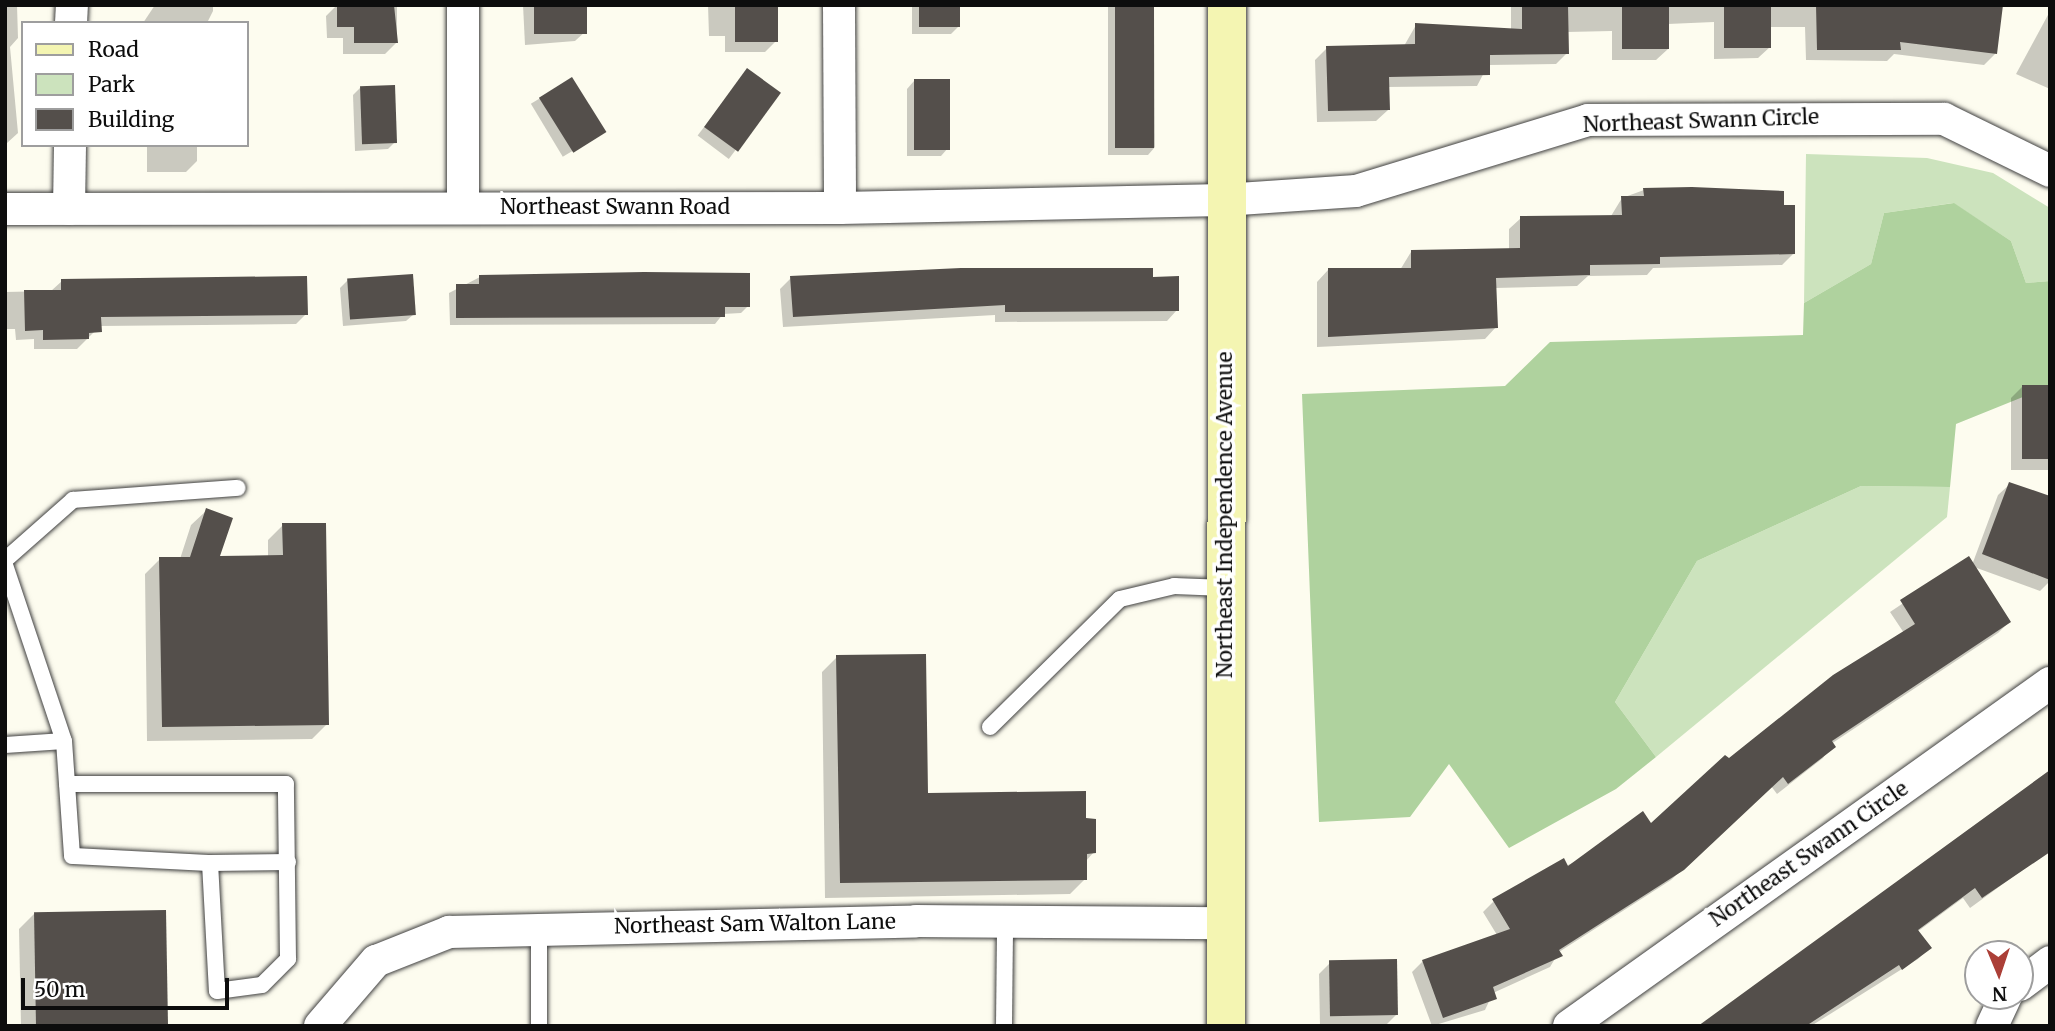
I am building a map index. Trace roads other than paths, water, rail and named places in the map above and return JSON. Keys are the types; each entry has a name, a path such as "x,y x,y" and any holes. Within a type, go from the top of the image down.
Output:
{"street":[{"path":"463,5 463,206"},
{"path":"839,5 840,208"},
{"name":"Northeast Independence Avenue","path":"1226,1026 1224,200 1227,5"},
{"name":"Northeast Swann Circle","path":"1224,200 1356,191 1588,120 1944,119 2050,171"},
{"path":"69,209 70,147"},
{"name":"Northeast Swann Road","path":"5,209 463,206 840,208 1224,200"},
{"name":"Northeast Swann Circle","path":"1569,1026 2050,683"},
{"name":"Northeast Sam Walton Lane","path":"320,1026 376,961 416,942 449,932 539,928 1005,922 1226,923"},
{"path":"2034,974 2050,962"},
{"path":"1992,1026 1999,1010"}],"lane":[{"path":"238,488 73,500 5,562 64,741 72,856 210,863 288,863"},
{"path":"990,727 1120,599 1174,586 1225,588"},
{"path":"5,745 64,741"},
{"path":"67,784 286,784 288,960 262,985 217,991 210,863"},
{"path":"1004,1026 1005,922"},
{"path":"539,928 539,1026"}]}
